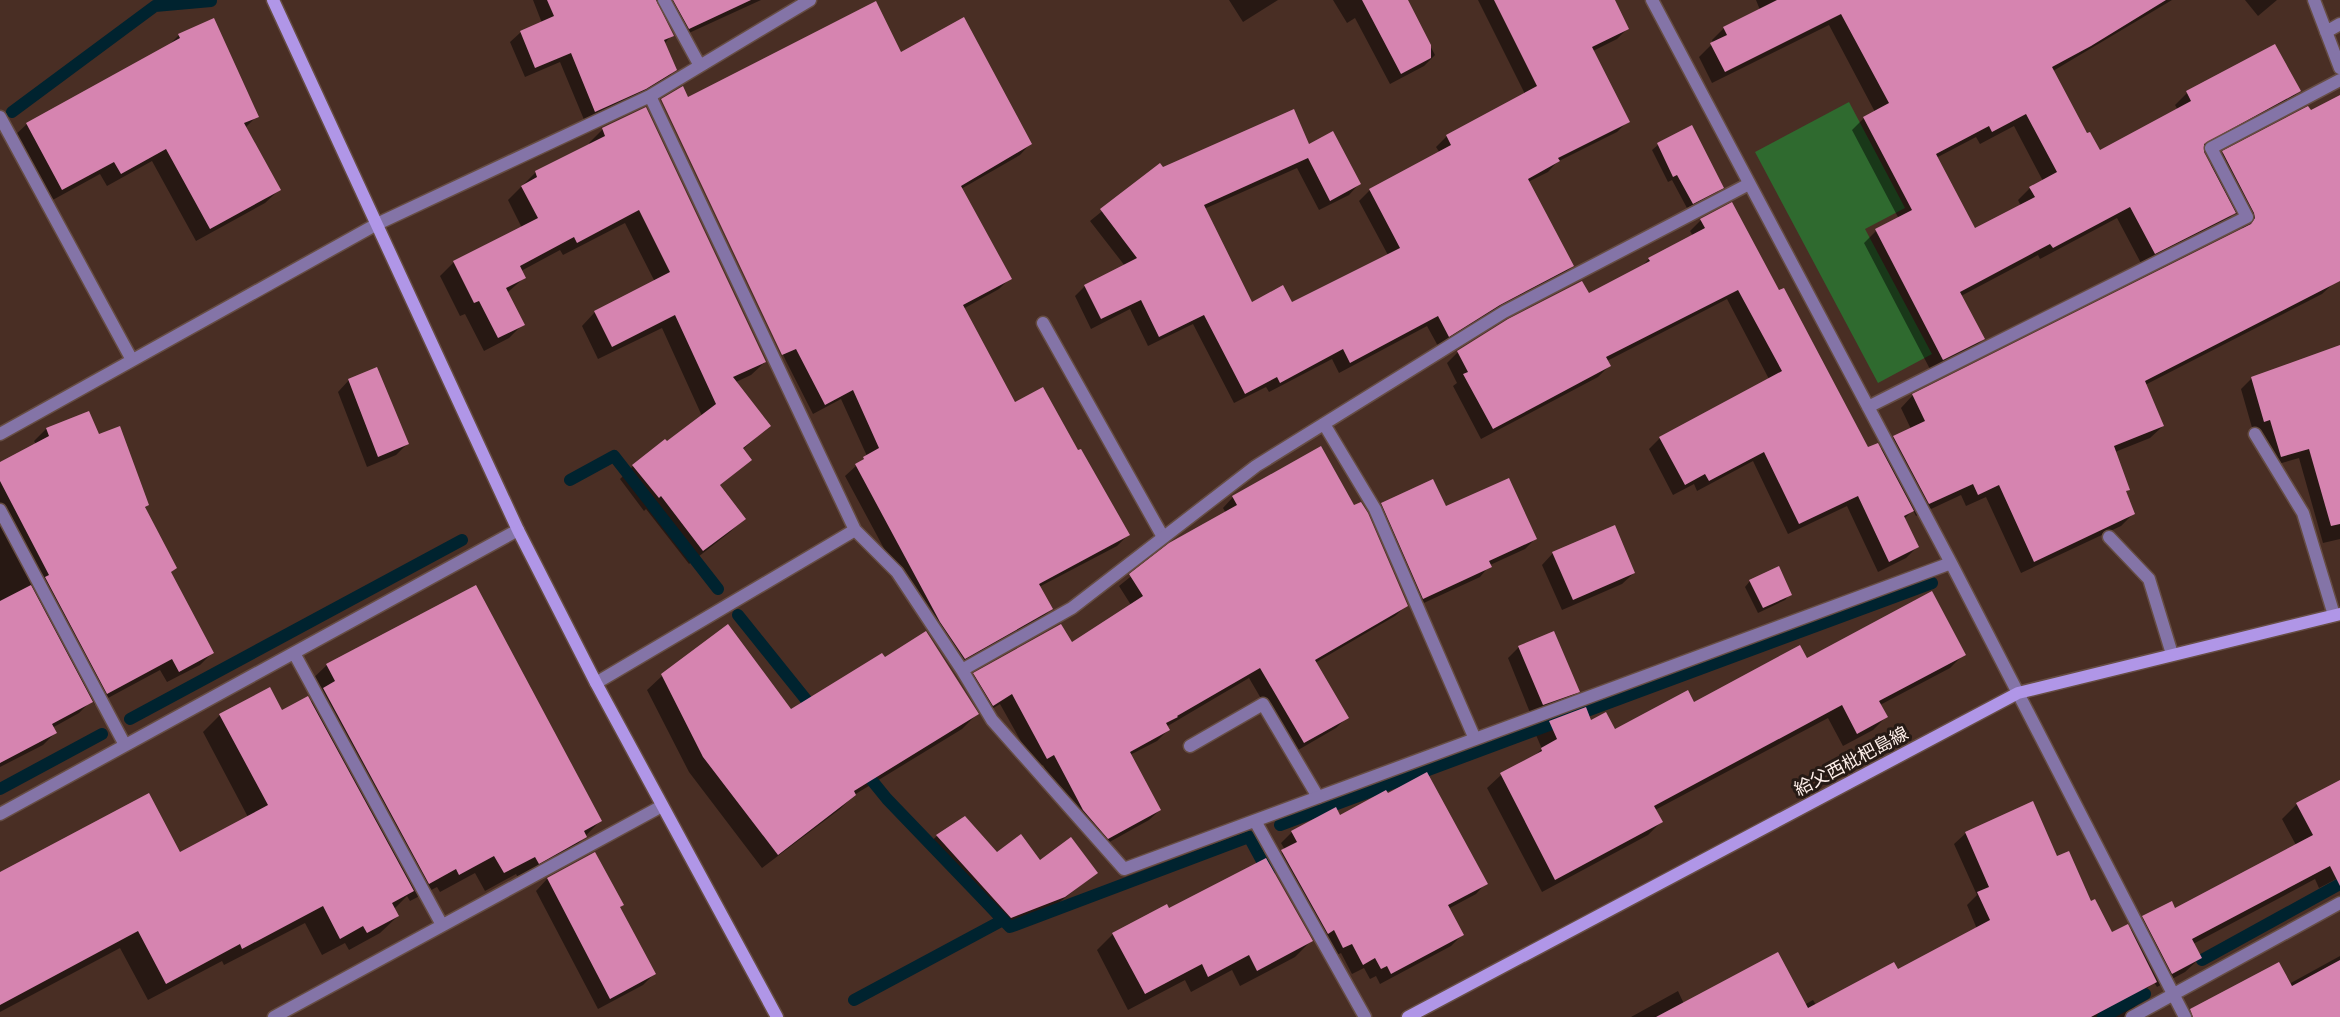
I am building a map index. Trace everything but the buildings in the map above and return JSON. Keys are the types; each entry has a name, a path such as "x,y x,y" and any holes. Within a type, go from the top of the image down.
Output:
{"street":[{"path":"273,0 518,530 596,683 777,1017"},
{"path":"664,0 700,66"},
{"path":"0,435 377,224 650,96 810,0"},
{"path":"1652,0 1952,563 2185,1017"},
{"path":"2314,0 2340,68"},
{"path":"2326,32 2340,24"},
{"path":"1868,408 2247,217 2211,148 2340,80"},
{"path":"650,96 855,530 897,572 992,720 1124,870 1952,563"},
{"path":"0,117 132,360"},
{"path":"962,670 1072,608 1256,466 1504,312 1749,183"},
{"path":"1043,323 1163,537"},
{"path":"1324,424 1375,509 1475,740"},
{"path":"2255,434 2303,513 2337,614"},
{"path":"0,510 125,746"},
{"path":"0,814 518,530"},
{"path":"596,683 855,530"},
{"path":"2109,537 2149,579 2172,654"},
{"name":"給父西枇杷島線","path":"1408,1017 2018,693 2337,614"},
{"path":"294,653 442,925"},
{"path":"1190,746 1263,704 1318,797"},
{"path":"274,1017 662,806"},
{"path":"1255,821 1365,1017"},
{"path":"2132,1017 2340,903"}],"green space":[{"path":"1849,102 1905,208 1865,229 1932,354 1878,383 1755,152"}],"waterway":[{"path":"12,112 155,6 211,1"},
{"path":"570,480 614,456 718,589"},
{"path":"130,719 462,540"},
{"path":"1280,825 1932,583"},
{"path":"738,615 816,712"},
{"path":"0,789 102,734"},
{"path":"861,767 887,799 1010,927 1249,837 1269,874"},
{"path":"2202,960 2340,884"},
{"path":"854,1000 1003,920"},
{"path":"2103,1017 2145,994"}]}
